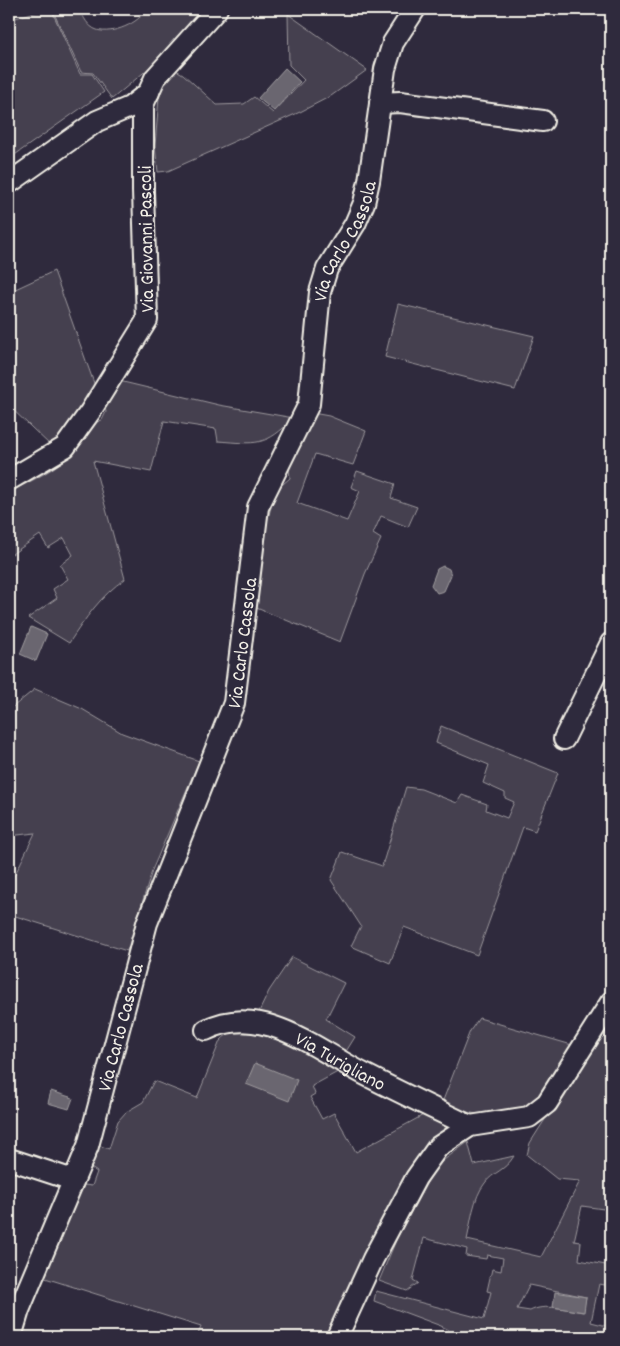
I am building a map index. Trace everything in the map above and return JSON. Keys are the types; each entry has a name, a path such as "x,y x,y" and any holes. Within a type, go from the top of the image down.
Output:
{"street":[{"name":"Via Giovanni Pascoli","path":"9,480 65,447 90,412 147,320 143,191 143,105 155,78 216,9"},
{"name":"Via Carlo Cassola","path":"10,1337 19,1310 88,1146 148,923 234,703 258,507 309,404 320,292 327,269 355,224 364,203 370,181 385,69 394,44 415,9"},
{"name":"Via Giovanni Pascoli","path":"9,183 97,121 130,107 149,92"},
{"path":"380,103 400,102 543,121"},
{"path":"9,470 30,469"},
{"path":"564,739 611,643"},
{"path":"337,1337 373,1259 416,1178 438,1147 470,1126 529,1117 548,1103 611,1002"},
{"name":"Via Turigliano","path":"206,1030 220,1024 240,1021 268,1025 305,1039 362,1073 470,1126"},
{"path":"9,1159 73,1180"}],"shaded area":[{"path":"45,9 51,9 80,74 92,74 104,92 9,159 9,20"},
{"path":"52,9 80,9 91,27 97,30 110,31 132,23 146,9 207,9 161,58 112,99 93,73 81,72"},
{"path":"288,14 367,70 331,96 300,112 168,171 158,172 155,146 160,85 174,69 183,74 217,105 244,104 254,97 273,113 304,80 289,65"},
{"path":"285,68 300,82 274,111 258,98"},
{"path":"54,271 95,386 61,438 52,447 9,406 9,292"},
{"path":"398,304 534,336 515,390 385,357"},
{"path":"119,381 219,405 294,418 267,439 252,443 218,441 216,429 164,421 151,472 93,461 125,579 108,592 87,616 69,643 28,618 57,598 53,589 68,579 60,565 73,555 64,538 48,548 40,535 9,556 9,492 54,468 78,448 94,424 102,420 106,412 104,404"},
{"path":"310,415 329,416 366,431 353,465 315,454 297,503 347,521 360,491 351,487 357,471 395,484 391,498 417,507 408,527 381,516 373,534 381,539 365,574 340,642 254,607 266,525 276,490 290,478 288,459"},
{"path":"443,566 449,569 451,575 444,591 437,593 431,585 437,569"},
{"path":"31,627 47,634 36,661 20,654"},
{"path":"35,689 82,709 122,733 199,761 153,868 127,951 9,914 9,887 35,833 9,836 9,710"},
{"path":"441,726 558,773 535,831 523,827 477,955 404,927 390,963 351,946 361,926 331,880 342,852 382,866 406,787 421,789 457,803 462,795 487,804 486,810 507,818 514,802 505,798 505,793 483,783 489,765 436,743"},
{"path":"292,957 344,983 326,1019 355,1037 345,1053 257,1016 269,991"},
{"path":"611,1016 611,1210 582,1206 574,1241 581,1242 579,1260 611,1266 611,1286 599,1284 591,1322 611,1327 611,1337 453,1337 449,1330 441,1326 374,1301 376,1291 484,1319 491,1292 487,1291 492,1269 501,1271 503,1258 487,1255 486,1259 466,1256 467,1249 424,1238 413,1280 418,1283 407,1291 379,1281 397,1238 436,1166 468,1142 474,1165 514,1156 507,1165 488,1179 481,1189 473,1210 467,1240 541,1257 580,1181 557,1179 527,1155 530,1143","holes":["529,1285 586,1297 583,1312 549,1307 530,1311 517,1309"]},
{"path":"479,1018 572,1045 553,1083 537,1100 515,1111 491,1115 467,1112 442,1103 470,1031"},
{"path":"251,1029 284,1037 345,1068 312,1086 315,1094 310,1097 322,1119 334,1113 356,1152 427,1113 454,1125 329,1337 197,1337 201,1327 42,1277 84,1185 92,1186 97,1172 91,1168 98,1145 109,1149 118,1121 126,1112 143,1102 154,1081 197,1098 220,1041 234,1032"},
{"path":"255,1063 297,1080 289,1101 246,1084"},
{"path":"51,1091 73,1098 69,1109 48,1103"},
{"path":"555,1292 586,1297 584,1312 553,1307"}]}
